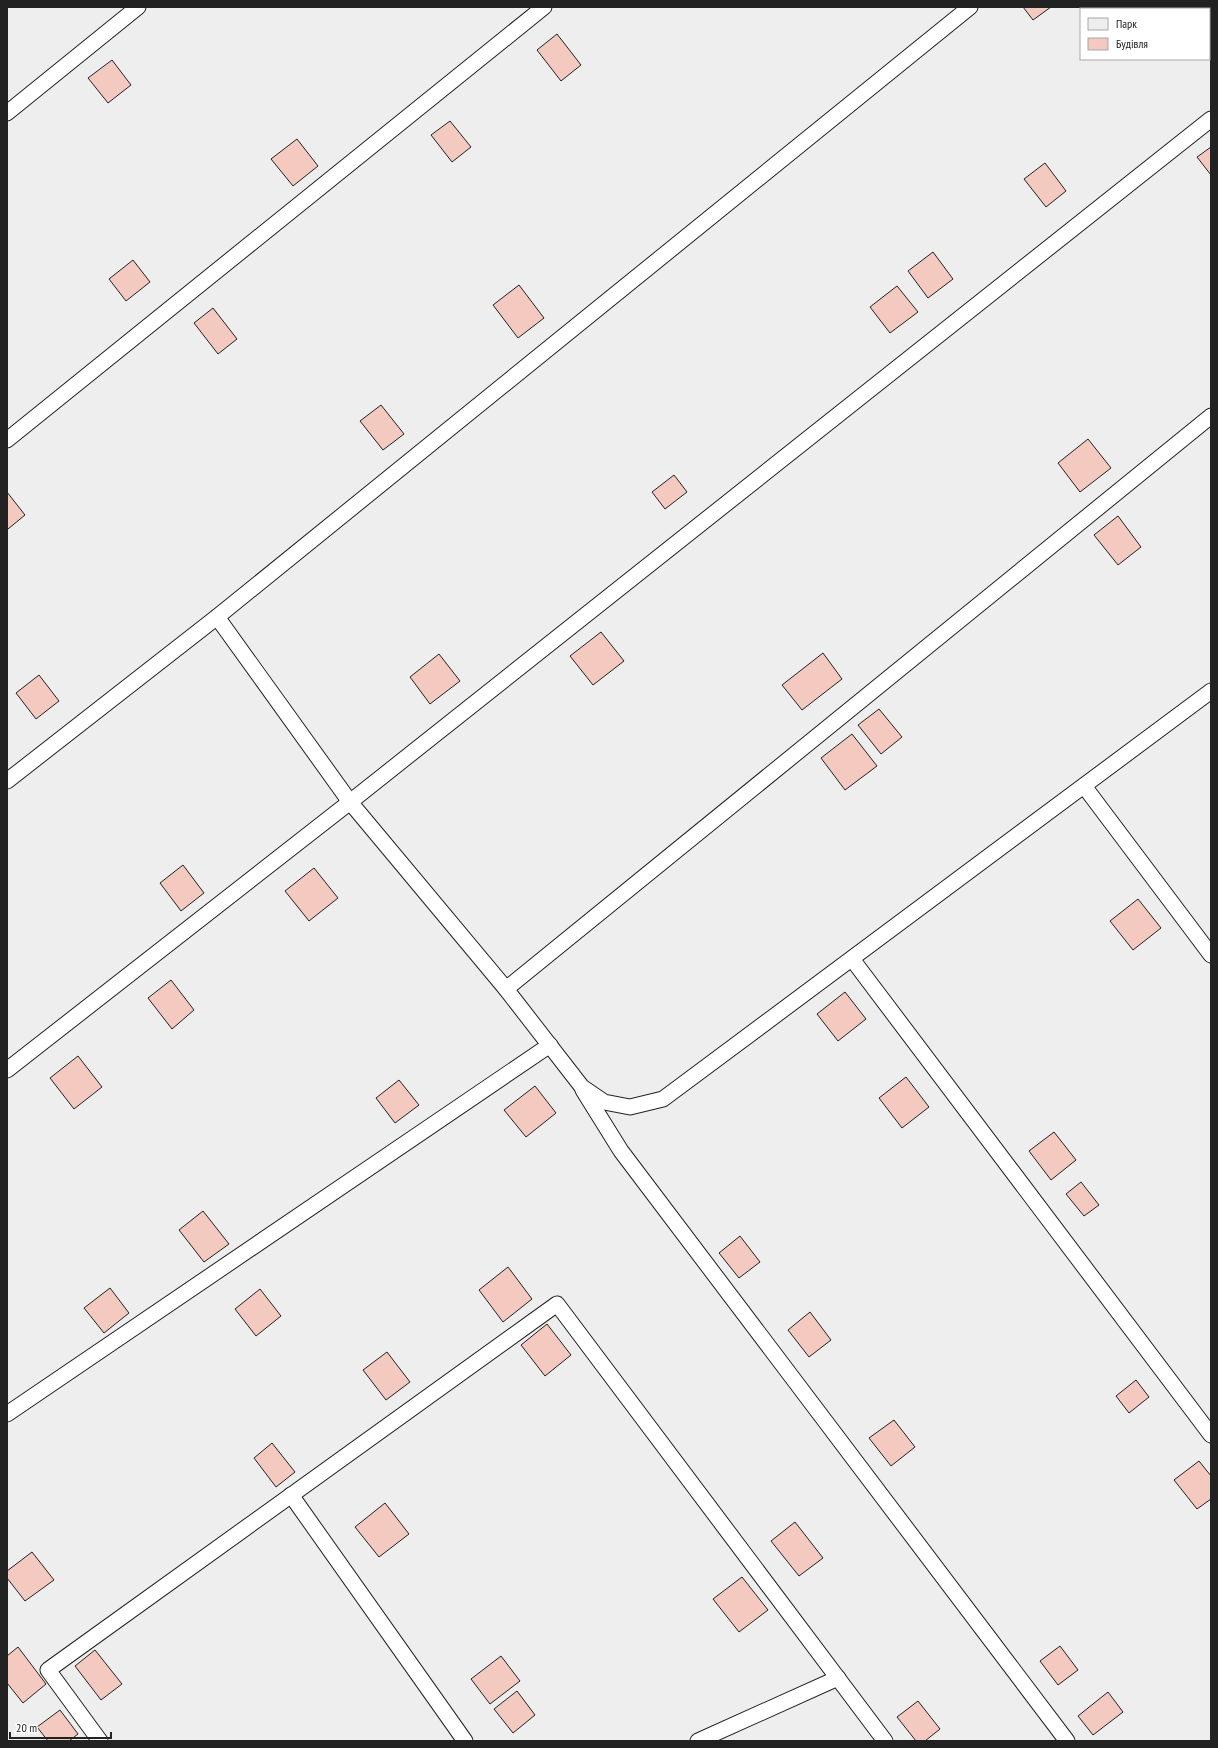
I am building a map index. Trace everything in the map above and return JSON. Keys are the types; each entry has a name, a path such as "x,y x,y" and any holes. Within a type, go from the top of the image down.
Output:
{"lane":[{"path":"7,113 138,7"},
{"path":"7,440 544,7"},
{"path":"7,781 217,617 970,7"},
{"path":"7,1070 350,802 1211,119"},
{"path":"506,989 1211,416"},
{"path":"217,617 350,802 506,989 550,1045 582,1088 621,1151 1067,1741"},
{"path":"582,1088 604,1102 630,1107 662,1099 1211,691"},
{"path":"1084,786 1211,955"},
{"path":"852,959 1211,1434"},
{"path":"7,1414 550,1045"},
{"path":"100,1741 48,1670 557,1304 885,1741"},
{"path":"291,1495 465,1741"},
{"path":"698,1741 838,1678"}],"green space":[{"path":"7,7 1211,7 1211,1741 7,1741"}],"building":[{"path":"1023,7 1051,7 1033,20"},
{"path":"557,34 581,65 561,81 537,50"},
{"path":"112,60 131,85 108,103 88,78"},
{"path":"450,121 471,147 452,162 431,135"},
{"path":"297,139 318,166 293,186 271,159"},
{"path":"1211,147 1211,175 1197,157"},
{"path":"1045,163 1066,191 1046,207 1024,179"},
{"path":"933,252 953,279 928,298 908,271"},
{"path":"133,260 150,282 126,301 109,279"},
{"path":"519,285 544,318 518,338 493,305"},
{"path":"897,286 918,312 890,333 870,307"},
{"path":"213,308 237,339 218,354 194,323"},
{"path":"381,405 404,434 383,450 360,421"},
{"path":"1088,439 1111,468 1080,492 1058,463"},
{"path":"674,475 687,492 665,509 652,492"},
{"path":"7,492 25,515 8,529 7,528"},
{"path":"1118,516 1141,547 1118,565 1094,535"},
{"path":"601,632 624,661 593,685 570,656"},
{"path":"823,653 842,679 802,710 782,685"},
{"path":"439,654 460,681 430,704 410,677"},
{"path":"39,675 59,701 36,719 16,693"},
{"path":"879,709 902,737 881,754 858,725"},
{"path":"852,734 877,766 845,790 821,758"},
{"path":"183,865 204,893 181,911 160,883"},
{"path":"314,868 338,898 309,921 285,891"},
{"path":"1138,899 1161,928 1133,950 1110,921"},
{"path":"171,980 194,1010 172,1029 148,998"},
{"path":"845,992 866,1019 838,1041 817,1014"},
{"path":"78,1056 102,1087 74,1109 50,1078"},
{"path":"906,1077 929,1107 902,1128 879,1098"},
{"path":"399,1080 419,1105 395,1123 376,1098"},
{"path":"535,1086 556,1113 526,1137 504,1110"},
{"path":"1054,1132 1076,1160 1051,1180 1029,1151"},
{"path":"1081,1182 1099,1205 1084,1216 1066,1194"},
{"path":"203,1211 229,1244 204,1262 179,1230"},
{"path":"740,1236 760,1262 739,1278 719,1253"},
{"path":"508,1267 532,1299 503,1322 479,1290"},
{"path":"110,1288 129,1313 104,1333 84,1308"},
{"path":"260,1289 281,1316 256,1336 235,1309"},
{"path":"810,1312 831,1340 809,1357 788,1330"},
{"path":"547,1324 571,1355 545,1376 521,1345"},
{"path":"387,1352 410,1382 386,1400 363,1370"},
{"path":"1136,1380 1149,1397 1129,1413 1116,1396"},
{"path":"894,1420 915,1447 891,1466 869,1438"},
{"path":"272,1443 295,1472 276,1487 254,1458"},
{"path":"1199,1461 1211,1476 1211,1499 1197,1509 1174,1480"},
{"path":"385,1503 409,1534 379,1557 355,1527"},
{"path":"795,1522 823,1558 799,1576 771,1541"},
{"path":"32,1552 54,1580 25,1601 7,1578 7,1571"},
{"path":"742,1577 768,1610 739,1632 713,1599"},
{"path":"1060,1646 1078,1670 1058,1685 1040,1661"},
{"path":"18,1647 46,1684 23,1703 7,1683 7,1656"},
{"path":"95,1650 122,1684 101,1700 75,1666"},
{"path":"501,1656 520,1681 490,1704 471,1679"},
{"path":"517,1691 535,1715 513,1733 494,1709"},
{"path":"1108,1692 1123,1712 1093,1735 1078,1716"},
{"path":"918,1701 940,1729 925,1741 916,1741 897,1717"},
{"path":"60,1710 78,1734 69,1741 48,1741 37,1727"}]}
